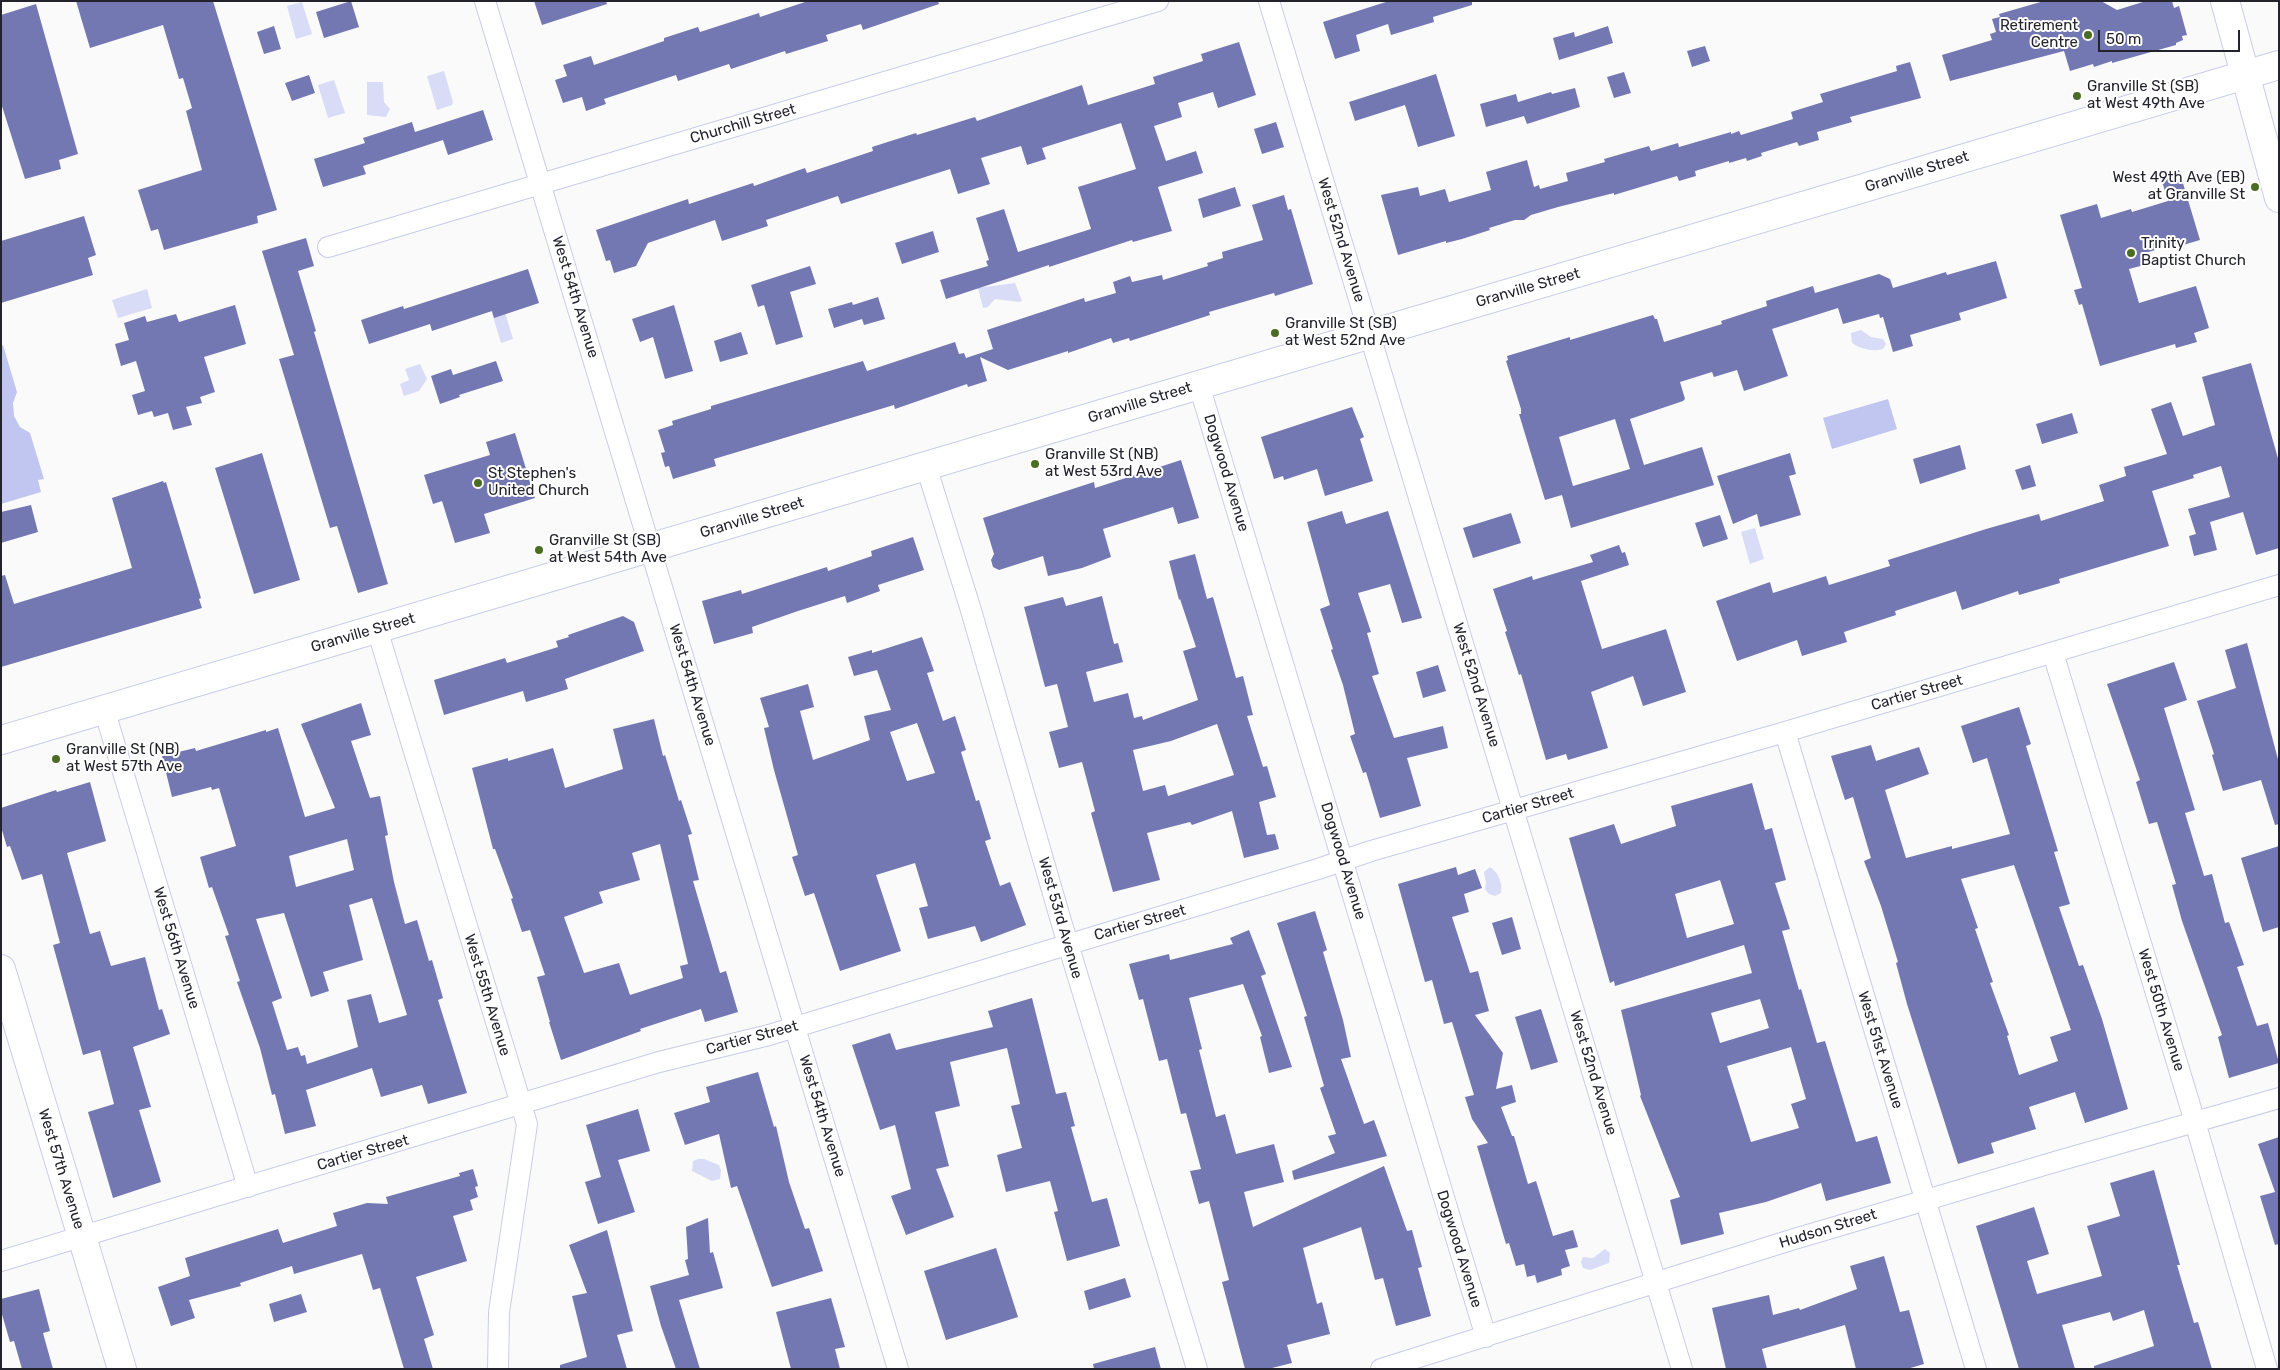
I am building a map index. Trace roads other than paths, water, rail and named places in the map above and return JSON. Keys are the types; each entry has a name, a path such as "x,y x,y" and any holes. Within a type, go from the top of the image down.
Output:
{"main road":[{"path":"2225,1 2279,198"},
{"name":"Granville Street","path":"1,740 2279,65"},
{"name":"West 57th Avenue","path":"1,969 122,1369"}],"street":[{"name":"West 54th Avenue","path":"485,1 898,1369"},
{"name":"Churchill Street","path":"328,247 1158,1"},
{"name":"West 52nd Avenue","path":"1269,1 1682,1369"},
{"name":"Dogwood Avenue","path":"1199,385 1486,1337"},
{"name":"West 53rd Avenue","path":"926,466 970,607 1068,944 1197,1369"},
{"name":"Cartier Street","path":"1,1261 659,1062 795,1027 1514,810 1785,732 2279,585"},
{"name":"West 55th Avenue","path":"377,629 527,1128 499,1312 498,1369"},
{"name":"West 50th Avenue","path":"2053,653 2195,1122 2267,1369"},
{"name":"West 56th Avenue","path":"104,709 248,1187"},
{"name":"West 51st Avenue","path":"1785,732 1976,1369"},
{"name":"Hudson Street","path":"1381,1369 1486,1337 1656,1281 1925,1200 2279,1098"}],"place":[{"name":"Retirement Centre","path":"2088,35"},
{"name":"Granville St (SB) at West 49th Ave","path":"2077,96"},
{"name":"West 49th Ave (EB) at Granville St","path":"2255,187"},
{"name":"Trinity Baptist Church","path":"2131,253"},
{"name":"Granville St (SB) at West 52nd Ave","path":"1275,333"},
{"name":"Granville St (NB) at West 53rd Ave","path":"1035,464"},
{"name":"St Stephen's United Church","path":"478,483"},
{"name":"Granville St (SB) at West 54th Ave","path":"539,550"},
{"name":"Granville St (NB) at West 57th Ave","path":"56,759"}]}
